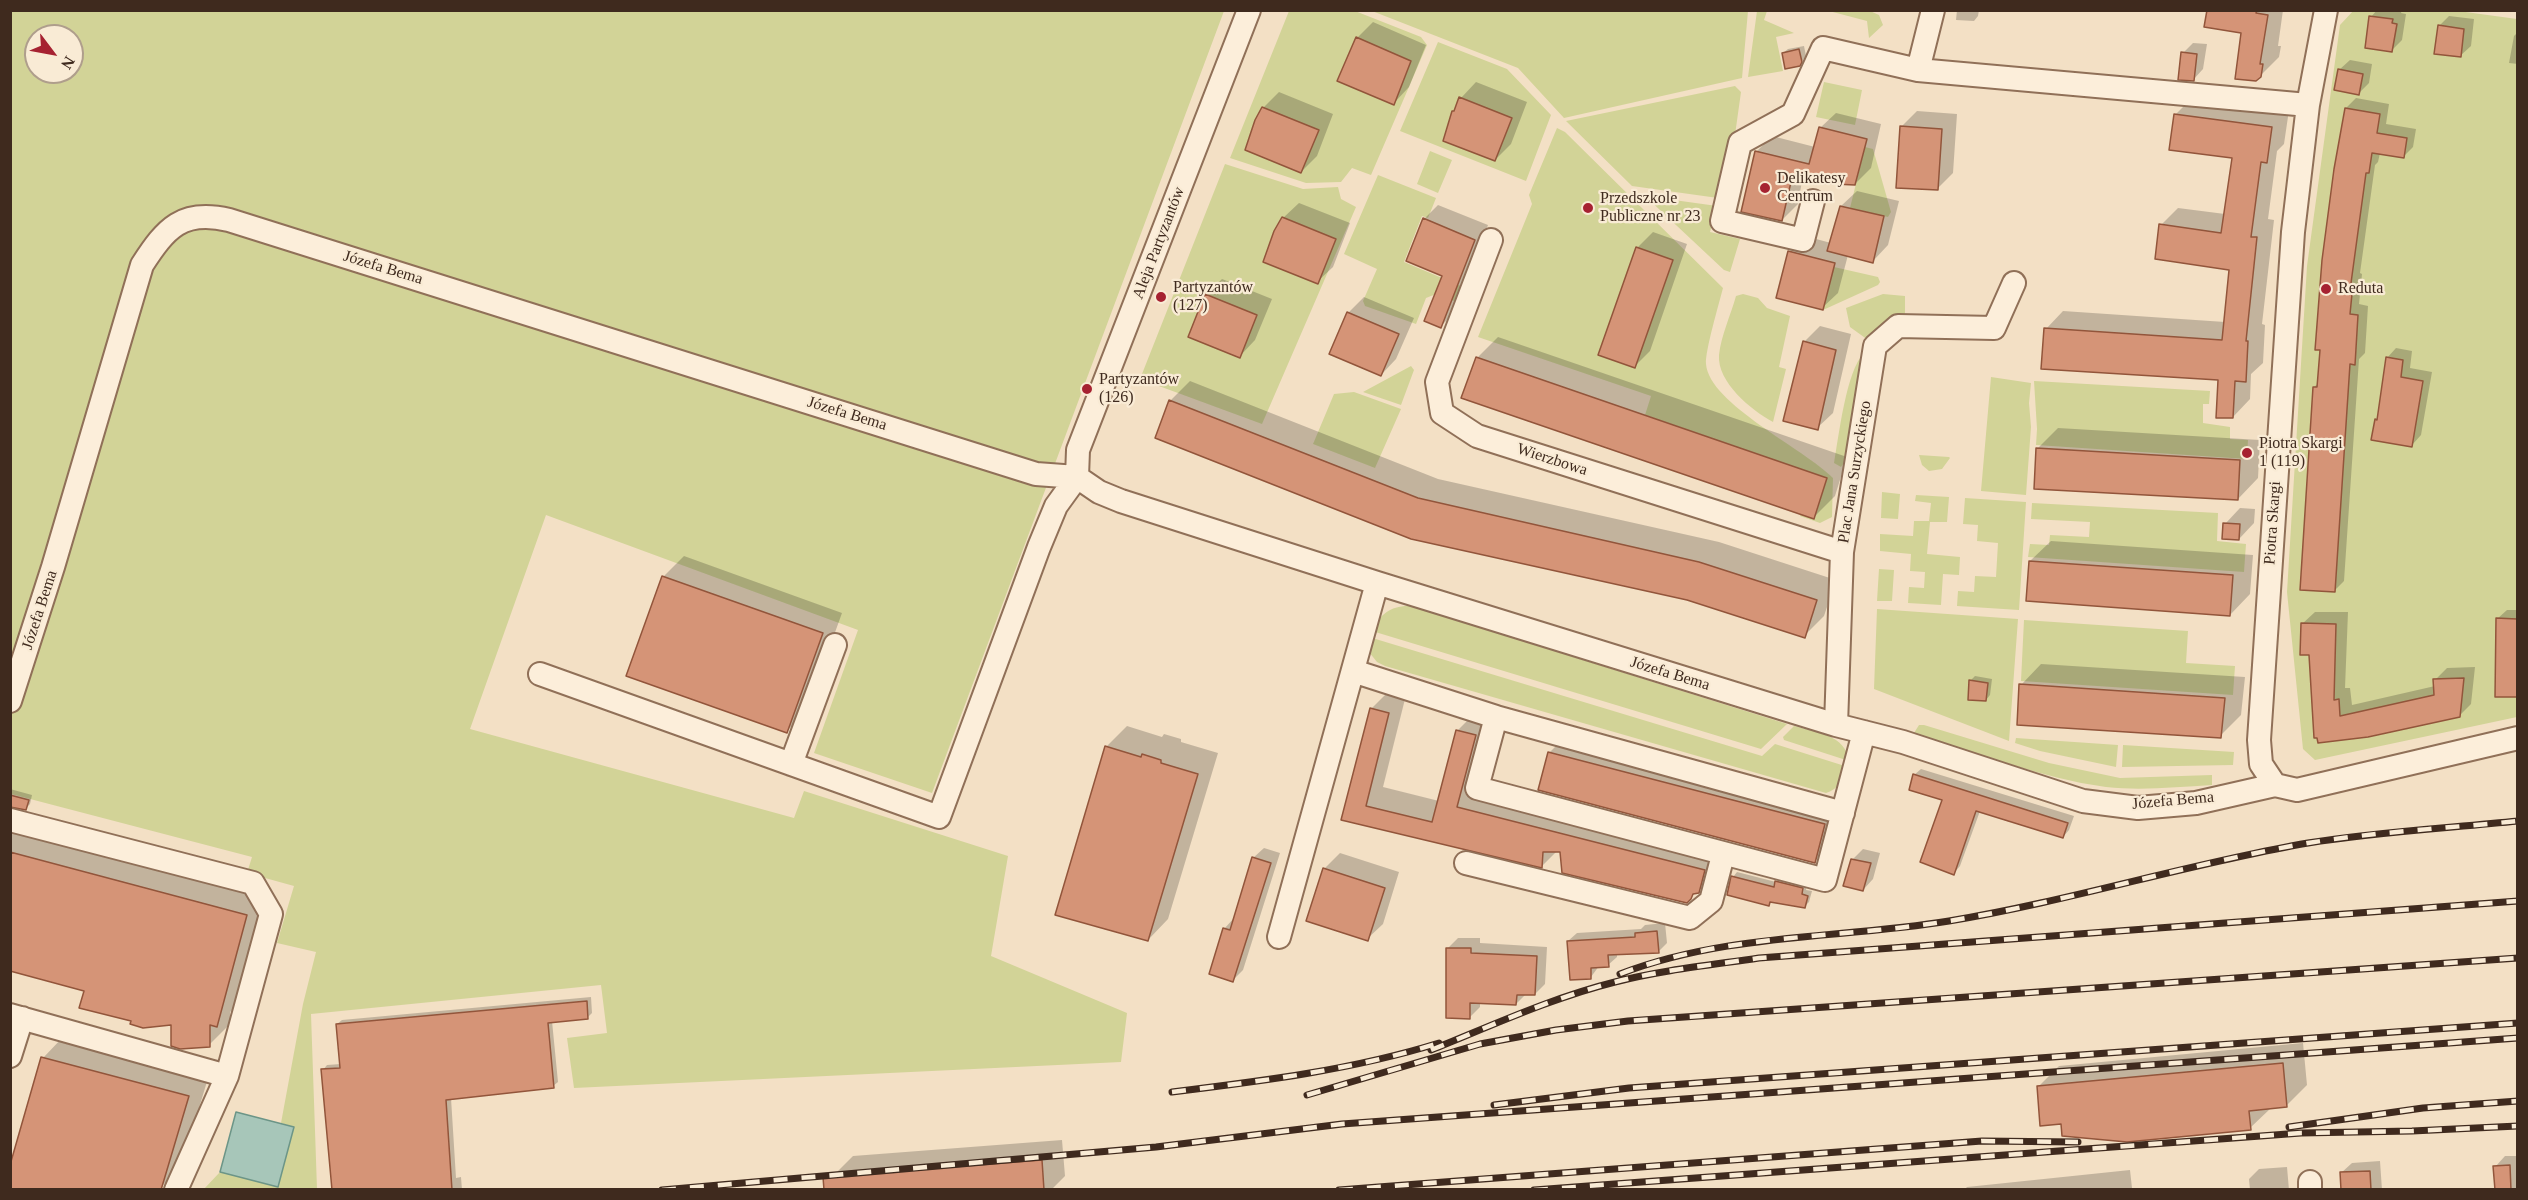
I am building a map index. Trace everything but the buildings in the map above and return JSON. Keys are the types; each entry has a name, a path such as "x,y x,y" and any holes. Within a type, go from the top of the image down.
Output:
{"street":[{"name":"Aleja Partyzantów","path":"1077,477 1078,450 1249,10"},
{"path":"1918,70 1933,10"},
{"name":"Piotra Skargi","path":"2275,785 2261,764 2259,740 2293,232 2308,105 2326,10"},
{"path":"1813,201 1803,240 1722,221 1740,143 1793,114 1823,48 1918,70 2308,105"},
{"name":"Józefa Bema","path":"10,701 53,567 142,265 154,246 169,231 186,219 207,215 1036,474 1077,477 1099,492 1121,501 1836,725 1903,742 2083,801 2138,808 2196,803 2275,785"},
{"name":"Wierzbowa","path":"1491,240 1437,382 1442,413 1477,436 1842,552"},
{"name":"Plac Jana Surzyckiego","path":"1836,725 1842,552 1875,346 1898,326 1994,328 2014,283"},
{"path":"540,674 939,817 1039,547 1056,506 1077,477"},
{"path":"1279,937 1377,583"},
{"path":"791,764 835,645"},
{"path":"1353,671 1496,717 1843,813"},
{"path":"1496,717 1478,788 1723,855 1825,880 1864,732"},
{"path":"2275,785 2296,790 2517,738"},
{"path":"10,819 253,884 271,914 227,1076 176,1190"},
{"path":"1466,862 1690,918 1711,901 1723,855"},
{"path":"10,1056 16,1016 227,1076"}],"green space":[{"path":"2354,10 2451,10 2517,19 2517,717 2315,760 2303,749 2287,592 2307,266 2340,25"},
{"path":"10,11 1224,11 932,793 814,753 858,630 546,515 470,729 794,818 804,791 1008,856 991,956 1127,1013 1121,1062 574,1088 567,1038 607,1033 601,985 311,1014 317,1189 204,1189 220,1172 278,1186 294,1127 281,1123 303,1004 316,952 277,943 294,886 247,873 252,857 11,794"},
{"path":"1289,11 1355,11 1421,37 1427,45 1371,175 1352,168 1341,182 1306,183 1230,158"},
{"path":"1372,11 1748,11 1742,78 1564,118 1518,68"},
{"path":"1757,11 1767,11 1764,20 1794,33 1776,37 1783,71 1748,77"},
{"path":"1829,11 1870,11 1879,15 1883,25 1869,38 1867,21"},
{"path":"1438,42 1507,69 1551,115 1526,181 1400,131"},
{"path":"1824,82 1862,90 1855,125 1816,117"},
{"path":"1735,86 1741,92 1734,142 1718,198 1632,186 1566,121"},
{"name":"Przedszkole Publiczne nr 23","path":"1557,128 1565,132 1723,288 1706,358 1711,379 1723,395 1740,410 1820,466 1833,478 1832,517 1820,523 1800,516 1801,514 1815,518 1827,478 1645,415 1651,396 1478,337 1532,204 1529,195"},
{"path":"1865,147 1873,149 1891,212 1888,217 1850,208"},
{"path":"1430,151 1452,160 1438,193 1417,184"},
{"path":"1225,164 1303,189 1338,187 1341,199 1356,207 1262,424 1140,379"},
{"path":"1378,175 1436,198 1428,218 1422,216 1404,262 1461,286 1454,301 1436,294 1426,298 1416,324 1365,306 1363,301 1377,269 1344,254"},
{"path":"1645,196 1717,206 1710,232 1740,239 1730,272 1724,270"},
{"path":"1834,267 1878,277 1880,282 1878,285 1823,310"},
{"path":"1743,294 1758,298 1767,308 1790,316 1779,367 1786,369 1773,422 1737,394 1729,385 1720,365 1720,348 1726,325 1736,296"},
{"path":"1883,294 1905,296 1905,319 1868,340 1850,327 1846,308"},
{"path":"1864,353 1846,460 1841,467 1834,463 1844,405 1852,374"},
{"path":"1411,366 1414,370 1401,405 1363,392"},
{"path":"1991,377 2031,383 2029,403 2031,427 2026,495 1981,491"},
{"path":"2034,381 2210,391 2209,404 2203,404 2203,423 2230,427 2230,439 2248,440 2247,459 2036,445"},
{"path":"1354,392 1401,409 1375,468 1313,444 1334,394"},
{"path":"1919,455 1950,458 1942,469 1929,471 1922,465"},
{"path":"1882,492 1900,494 1898,519 1881,518"},
{"path":"1916,495 1949,497 1947,522 1930,522 1927,554 1960,557 1959,575 1943,574 1941,605 1908,603 1909,587 1924,588 1925,572 1910,571 1911,554 1880,551 1880,534 1913,536 1914,521 1929,521 1931,503 1915,501"},
{"path":"1965,498 2026,502 2019,610 1957,606 1958,591 1974,592 1975,576 1996,577 1998,543 1977,541 1978,525 1963,524"},
{"path":"2032,503 2218,513 2217,541 2246,544 2244,572 2028,557 2030,544 2049,545 2050,535 2089,537 2090,522 2031,519"},
{"path":"1879,569 1894,570 1892,601 1877,601"},
{"path":"1411,606 1787,724 1761,749 1372,631 1387,612 1398,607"},
{"path":"1877,609 2018,619 2009,741 1874,689"},
{"path":"2024,620 2188,631 2186,663 2235,666 2233,695 2021,681"},
{"path":"1369,637 1762,756 1775,744 1848,767 1837,786 1826,793 1385,666 1377,662 1369,652"},
{"path":"1919,725 2049,763 2120,778 2212,775 2212,785 2132,789 2081,783 2033,771 1914,733"},
{"path":"1794,726 1836,740 1847,752 1849,761 1784,740 1783,737"},
{"path":"2016,738 2118,745 2116,767 2040,751 2015,743"},
{"path":"2123,745 2234,752 2233,765 2122,767"}],"shaded area":[{"path":"236,1112 294,1127 278,1187 220,1172"}],"railway":[{"path":"1620,974 1660,961 1742,944 1908,927 1994,913 2218,861 2308,843 2386,833 2518,821"},
{"path":"1431,1050 1522,1013 1615,982 1651,974 1759,958 2518,901"},
{"path":"1307,1095 1480,1044 1556,1030 1628,1021 2518,958"},
{"path":"1494,1105 1629,1088 2518,1023"},
{"path":"662,1190 1156,1147 1342,1124 2518,1038"},
{"path":"1172,1092 1273,1079 1340,1067 1439,1043"},
{"path":"2289,1127 2423,1108 2518,1101"},
{"path":"1534,1190 2301,1133 2518,1126"},
{"path":"1339,1190 1982,1141 2078,1142"}],"place":[{"name":"Delikatesy Centrum","path":"1765,188"},
{"name":"Przedszkole Publiczne nr 23","path":"1588,208"},
{"name":"Reduta","path":"2326,289"},
{"name":"Partyzantów (127)","path":"1161,297"},
{"name":"Partyzantów (126)","path":"1087,389"},
{"name":"Piotra Skargi 1 (119)","path":"2247,453"}]}
